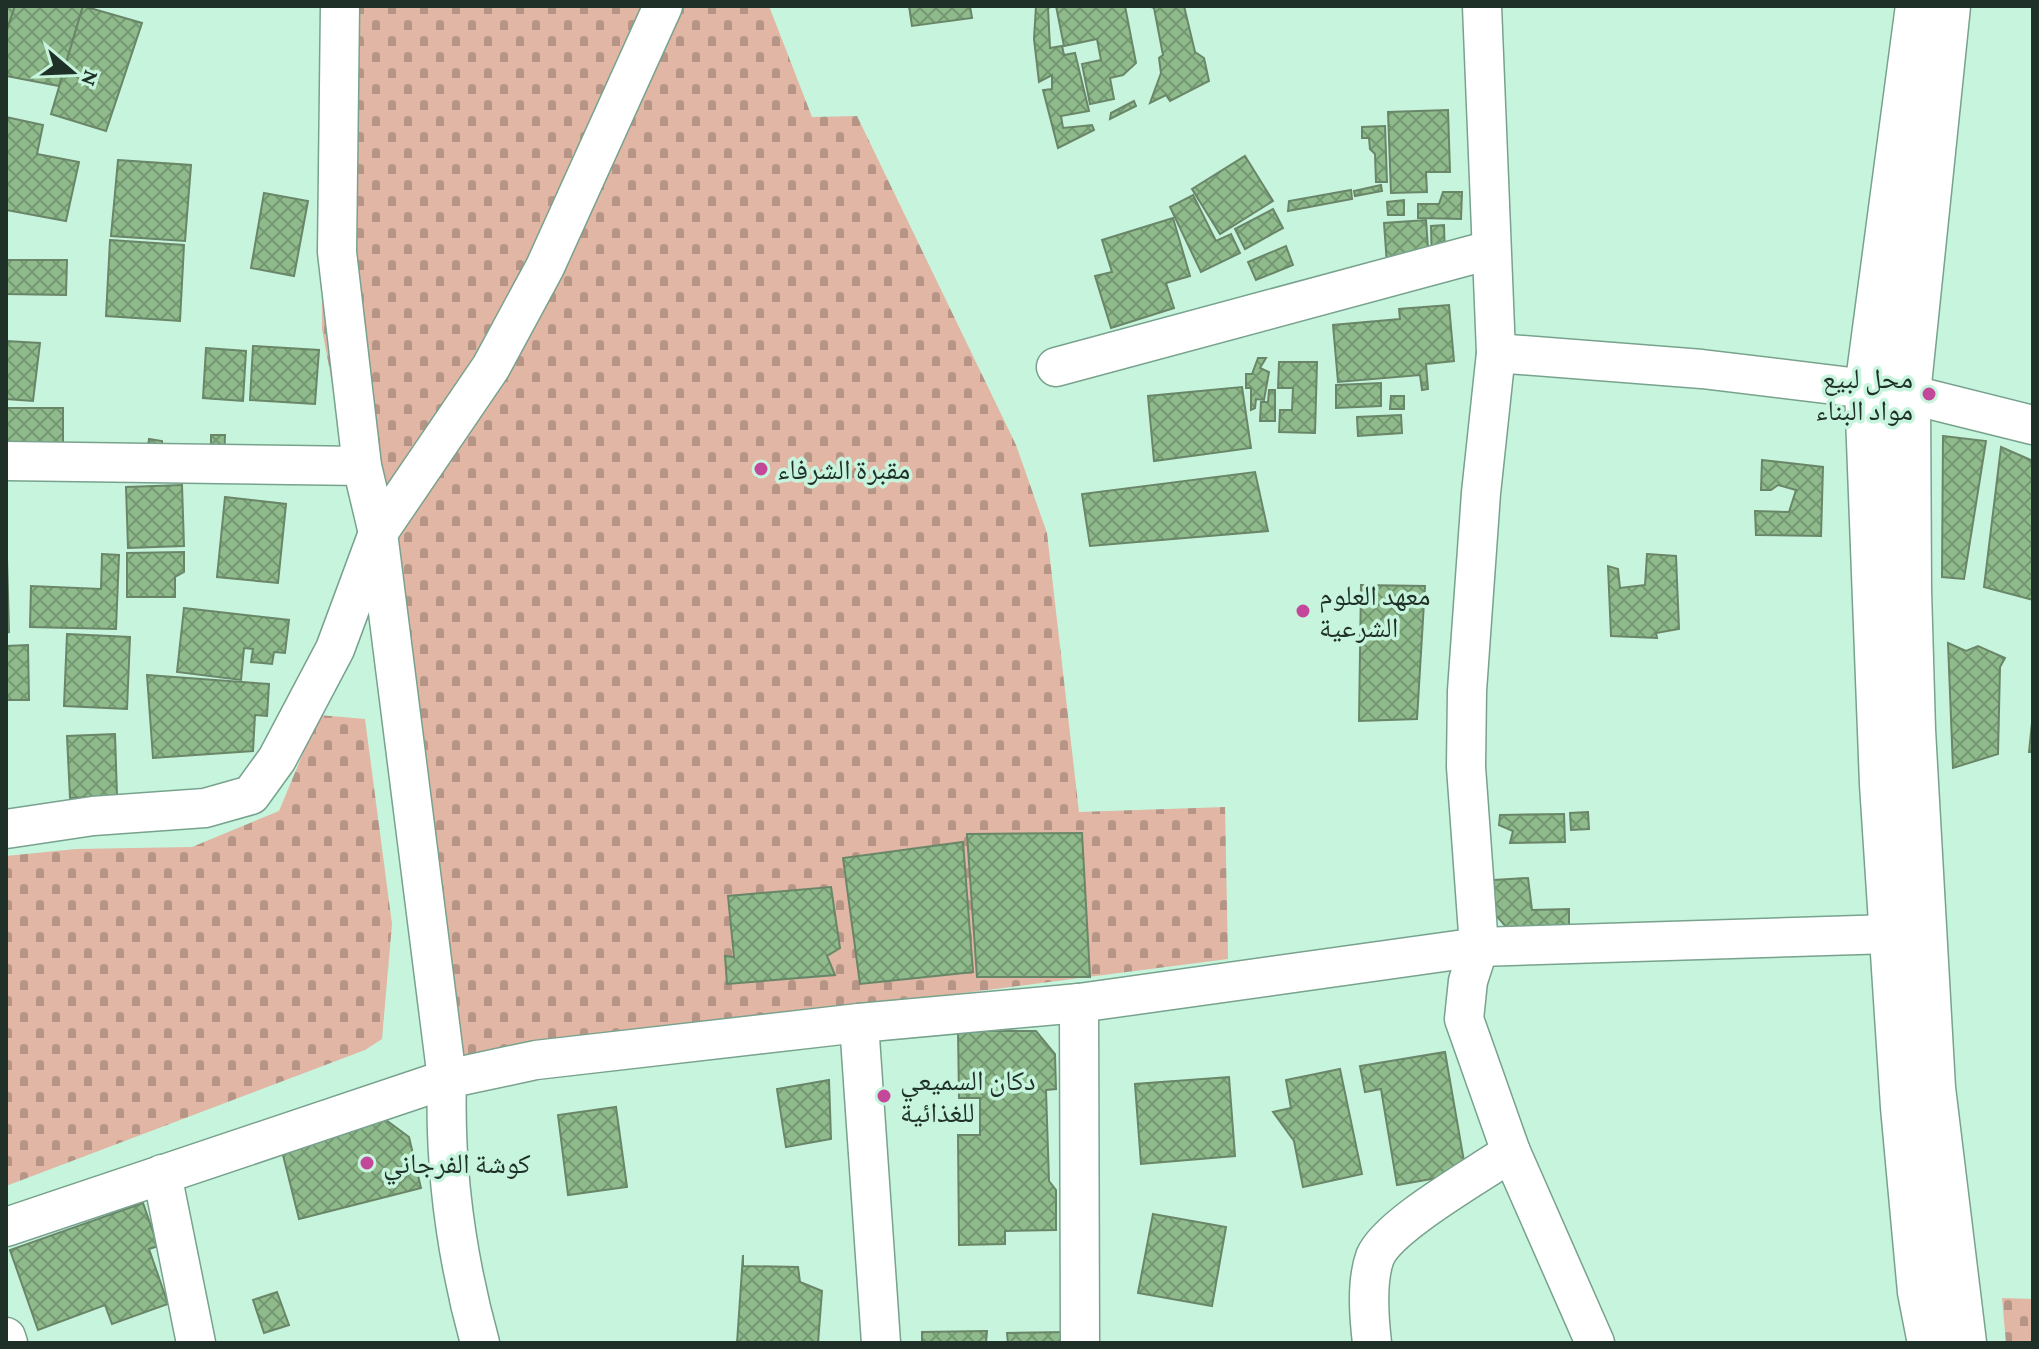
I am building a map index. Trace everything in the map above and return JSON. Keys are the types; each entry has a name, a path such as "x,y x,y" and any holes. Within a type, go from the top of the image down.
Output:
{"main road":[{"path":"1918,6 1888,391 1913,730 1908,934 1920,1292 1930,1343"},
{"path":"1888,391 1948,6"},
{"path":"1908,934 1933,1088 1964,1343"}],"street":[{"path":"340,6 337,252 362,466 378,533 447,1079 446,1160 461,1275 480,1343"},
{"path":"6,829 93,816 205,808 251,795 277,759 335,649 378,533 491,367 525,305 663,6"},
{"path":"1482,6 1496,353 1480,508 1467,691 1466,767 1479,947 1468,981 1464,1019 1511,1152 1595,1343"},
{"path":"1056,367 1490,250"},
{"path":"1496,353 1702,369 1888,391 2033,425"},
{"path":"6,461 362,466"},
{"path":"6,1227 447,1079 536,1060 859,1023 1079,1003 1479,947 1908,934"},
{"path":"1079,1003 1080,1343"},
{"path":"859,1023 881,1343"},
{"path":"1372,1343 1371,1287 1375,1257 1387,1240 1430,1206 1511,1152"},
{"path":"162,1174 196,1343"},
{"path":"6,1337 8,1343"}],"green space":[{"path":"321,6 769,6 812,117 857,116 1016,445 1047,533 1079,812 1225,807 1228,959 437,1061 353,496 322,329"},
{"path":"319,715 365,719 392,924 382,1039 365,1050 6,1186 6,856 76,849 192,847 279,811"},
{"path":"2002,1298 2033,1299 2033,1343 2006,1343"}],"building":[{"path":"6,6 15,6 6,33"},
{"path":"15,6 83,6 59,86 6,76 6,33"},
{"path":"83,6 142,23 106,131 51,114"},
{"path":"909,6 970,6 972,18 912,26"},
{"path":"1036,6 1053,6 1048,8 1050,48 1062,46 1064,55 1075,53 1089,111 1061,116 1063,128 1092,125 1094,130 1058,148 1043,90 1052,89 1052,75 1039,82 1034,39"},
{"path":"1056,6 1125,6 1136,63 1123,75 1110,78 1114,99 1090,104 1082,64 1101,60 1097,39 1064,46"},
{"path":"1149,6 1184,6 1195,52 1204,58 1209,81 1170,101 1166,95 1150,103 1161,73 1159,58 1163,55 1154,8"},
{"path":"1134,101 1136,106 1110,119 1111,113"},
{"path":"1448,110 1450,172 1426,172 1427,192 1391,193 1388,112"},
{"path":"6,117 43,125 37,154 79,162 66,221 6,210"},
{"path":"1385,126 1387,182 1376,182 1375,154 1370,149 1369,138 1362,138 1362,127"},
{"path":"1245,156 1273,201 1220,234 1192,189"},
{"path":"118,160 191,165 185,241 111,236"},
{"path":"1381,185 1382,191 1355,196 1354,191"},
{"path":"1351,190 1352,199 1288,211 1289,201"},
{"path":"1443,192 1462,192 1461,219 1418,218 1418,204 1439,204"},
{"path":"264,193 308,201 294,276 251,268"},
{"path":"1193,195 1216,241 1231,234 1240,253 1201,272 1170,207"},
{"path":"1404,200 1404,215 1388,215 1387,202"},
{"path":"1273,209 1283,228 1245,249 1235,229"},
{"path":"1173,218 1190,276 1166,283 1174,308 1111,328 1095,276 1112,272 1102,240"},
{"path":"1426,220 1429,262 1387,265 1384,223"},
{"path":"1444,225 1445,259 1432,263 1431,226"},
{"path":"110,240 184,245 180,321 106,316"},
{"path":"1286,246 1293,265 1256,280 1248,262"},
{"path":"6,260 67,260 66,295 6,294"},
{"path":"1449,305 1454,361 1426,364 1428,389 1422,390 1420,375 1338,382 1333,325 1400,319 1399,309"},
{"path":"6,341 40,343 33,401 6,399"},
{"path":"253,346 319,350 315,404 250,400"},
{"path":"206,348 246,351 243,401 203,398"},
{"path":"1258,358 1266,358 1260,368 1269,372 1264,400 1256,399 1255,408 1251,410 1251,388 1246,388 1246,374 1252,374"},
{"path":"1279,362 1317,362 1315,433 1279,432 1280,410 1292,410 1293,388 1278,388"},
{"path":"1381,383 1381,406 1336,408 1336,385"},
{"path":"1242,387 1251,448 1154,461 1148,396"},
{"path":"1269,390 1275,390 1275,421 1260,421 1261,402 1268,402"},
{"path":"1391,396 1404,396 1404,409 1390,409"},
{"path":"6,408 63,408 63,458 6,459"},
{"path":"1401,415 1402,433 1358,436 1357,417"},
{"path":"211,435 225,435 224,462 146,461 149,439 162,441 162,452 211,452"},
{"path":"1943,436 1986,441 1964,579 1942,577"},
{"path":"2001,447 2033,461 2033,600 1984,587"},
{"path":"1762,460 1823,467 1821,536 1756,535 1755,511 1789,512 1796,490 1778,485 1771,490 1761,490"},
{"path":"1255,472 1268,531 1090,546 1082,494"},
{"path":"182,485 184,546 128,548 126,487"},
{"path":"225,497 286,504 278,583 217,577"},
{"path":"6,520 9,632 6,633"},
{"path":"184,552 184,572 175,577 175,597 127,597 127,553"},
{"path":"102,554 119,555 116,629 30,627 31,586 101,589"},
{"path":"1647,554 1676,556 1679,629 1656,633 1657,638 1611,636 1608,566 1618,569 1620,588 1645,585"},
{"path":"1361,585 1425,586 1417,719 1359,721"},
{"path":"184,608 289,620 285,653 274,652 272,664 251,662 253,649 244,648 241,680 177,672"},
{"path":"67,634 130,637 127,709 64,706"},
{"path":"1948,643 1966,651 1978,646 2005,658 2000,667 1998,754 1953,768"},
{"path":"28,645 29,700 6,700 6,646"},
{"path":"147,675 269,684 267,716 255,715 253,751 153,758"},
{"path":"2033,713 2033,752 2029,752"},
{"path":"115,734 117,796 70,798 67,736"},
{"path":"1588,812 1589,829 1571,830 1570,813"},
{"path":"1564,814 1565,842 1510,843 1513,831 1499,825 1500,815"},
{"path":"1082,833 1090,977 977,977 967,834"},
{"path":"963,842 973,972 860,984 843,858"},
{"path":"1528,878 1532,910 1569,909 1569,939 1519,942 1494,913 1494,880"},
{"path":"831,887 840,948 827,956 835,975 727,984 725,956 734,957 728,896"},
{"path":"958,1031 1036,1031 1055,1054 1056,1089 1046,1090 1049,1181 1056,1190 1056,1230 1005,1231 1005,1244 959,1245 958,1135 980,1135 980,1098 959,1098"},
{"path":"1445,1052 1466,1173 1397,1185 1381,1089 1365,1092 1360,1066"},
{"path":"1340,1069 1362,1174 1303,1187 1294,1141 1273,1112 1291,1108 1286,1080"},
{"path":"1229,1077 1235,1156 1141,1164 1135,1084"},
{"path":"829,1080 831,1139 786,1147 777,1089"},
{"path":"616,1107 627,1187 568,1195 558,1115"},
{"path":"382,1117 409,1137 421,1188 299,1219 280,1143"},
{"path":"143,1203 158,1246 149,1249 168,1304 112,1324 105,1305 38,1330 10,1250"},
{"path":"1153,1214 1226,1227 1212,1306 1138,1293"},
{"path":"743,1255 743,1266 798,1267 800,1282 822,1291 818,1343 737,1343"},
{"path":"277,1292 289,1325 264,1333 253,1300"},
{"path":"987,1331 986,1343 922,1343 922,1332"},
{"path":"1067,1332 1067,1343 1008,1343 1007,1333"}],"place":[{"name":"محل لبيع مواد البناء","path":"1929,394"},
{"name":"مقبرة الشرفاء","path":"761,469"},
{"name":"معهد العلوم الشرعية","path":"1303,611"},
{"name":"دكان السميعي للغذائية","path":"884,1096"},
{"name":"كوشة الفرجاني","path":"367,1163"}]}
